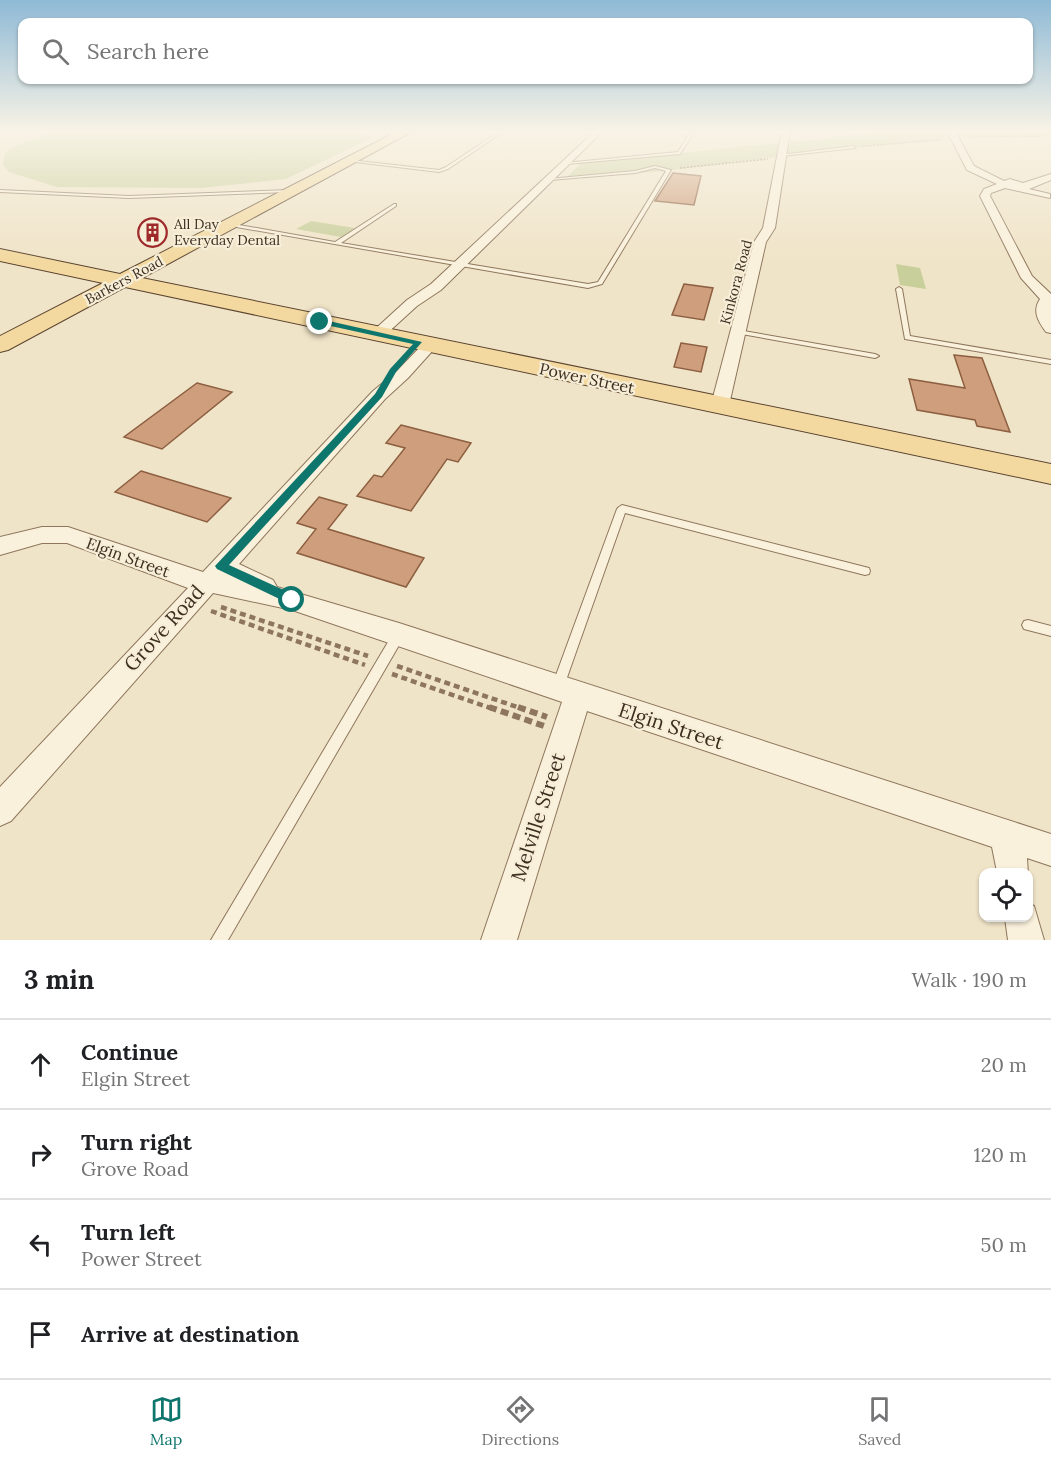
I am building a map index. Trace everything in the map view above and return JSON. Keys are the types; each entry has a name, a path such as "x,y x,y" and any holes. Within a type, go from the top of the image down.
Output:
{"main road":[{"name":"Barkers Road","path":"0,345 323,175"},
{"path":"168,290 167,269 221,228"},
{"name":"Power Street","path":"0,255 1051,474"}],"street":[{"name":"Grove Road","path":"0,810 379,395 402,375 405,340 436,287 554,175"},
{"name":"Kinkora Road","path":"720,405 760,242 769,228 778,175"},
{"path":"982,175 1048,197"},
{"path":"1046,178 990,190 985,196 1027,278 1029,294 1048,304 1043,317 1051,329"},
{"name":"Elgin Street","path":"0,546 42,535 69,535 189,579 213,575 399,634 568,692 1051,850"},
{"name":"Melville Street","path":"499,940 568,692"},
{"path":"1006,835 1012,868"},
{"path":"1023,922 1026,940"}],"lane":[{"path":"550,179 600,175"},
{"path":"221,228 338,243 588,286 600,283 667,175"},
{"path":"0,191 129,197 292,191"},
{"path":"338,243 394,205"},
{"path":"899,289 907,338 1051,362"},
{"path":"738,332 875,356"},
{"path":"568,692 622,509 866,572"},
{"path":"1028,625 1051,630"},
{"path":"219,940 399,634"}],"green space":[{"path":"18,175 295,175 286,179 201,188 57,187"},
{"path":"569,175 617,175 565,179"},
{"path":"311,221 355,228 341,237 296,229"},
{"path":"896,264 920,268 926,289 900,285"}],"building":[{"path":"672,175 701,176 694,205 655,201"},
{"path":"684,284 713,288 704,320 672,315"},
{"path":"681,343 707,347 701,372 674,367"},
{"path":"954,355 982,358 1010,432 977,426 975,420 917,410 909,379 965,388"},
{"path":"197,383 232,392 162,449 124,437"},
{"path":"401,425 471,443 458,462 447,459 411,511 357,496 374,475 382,477 405,448 386,443"},
{"path":"141,471 231,498 207,522 115,492"},
{"path":"319,497 347,505 328,529 424,558 406,587 297,553 316,529 297,523"}],"place":[{"name":"All Day Everyday Dental","path":"153,232"}],"route":[{"path":"292,600 221,566 379,395 393,370 418,342 320,322"}]}
